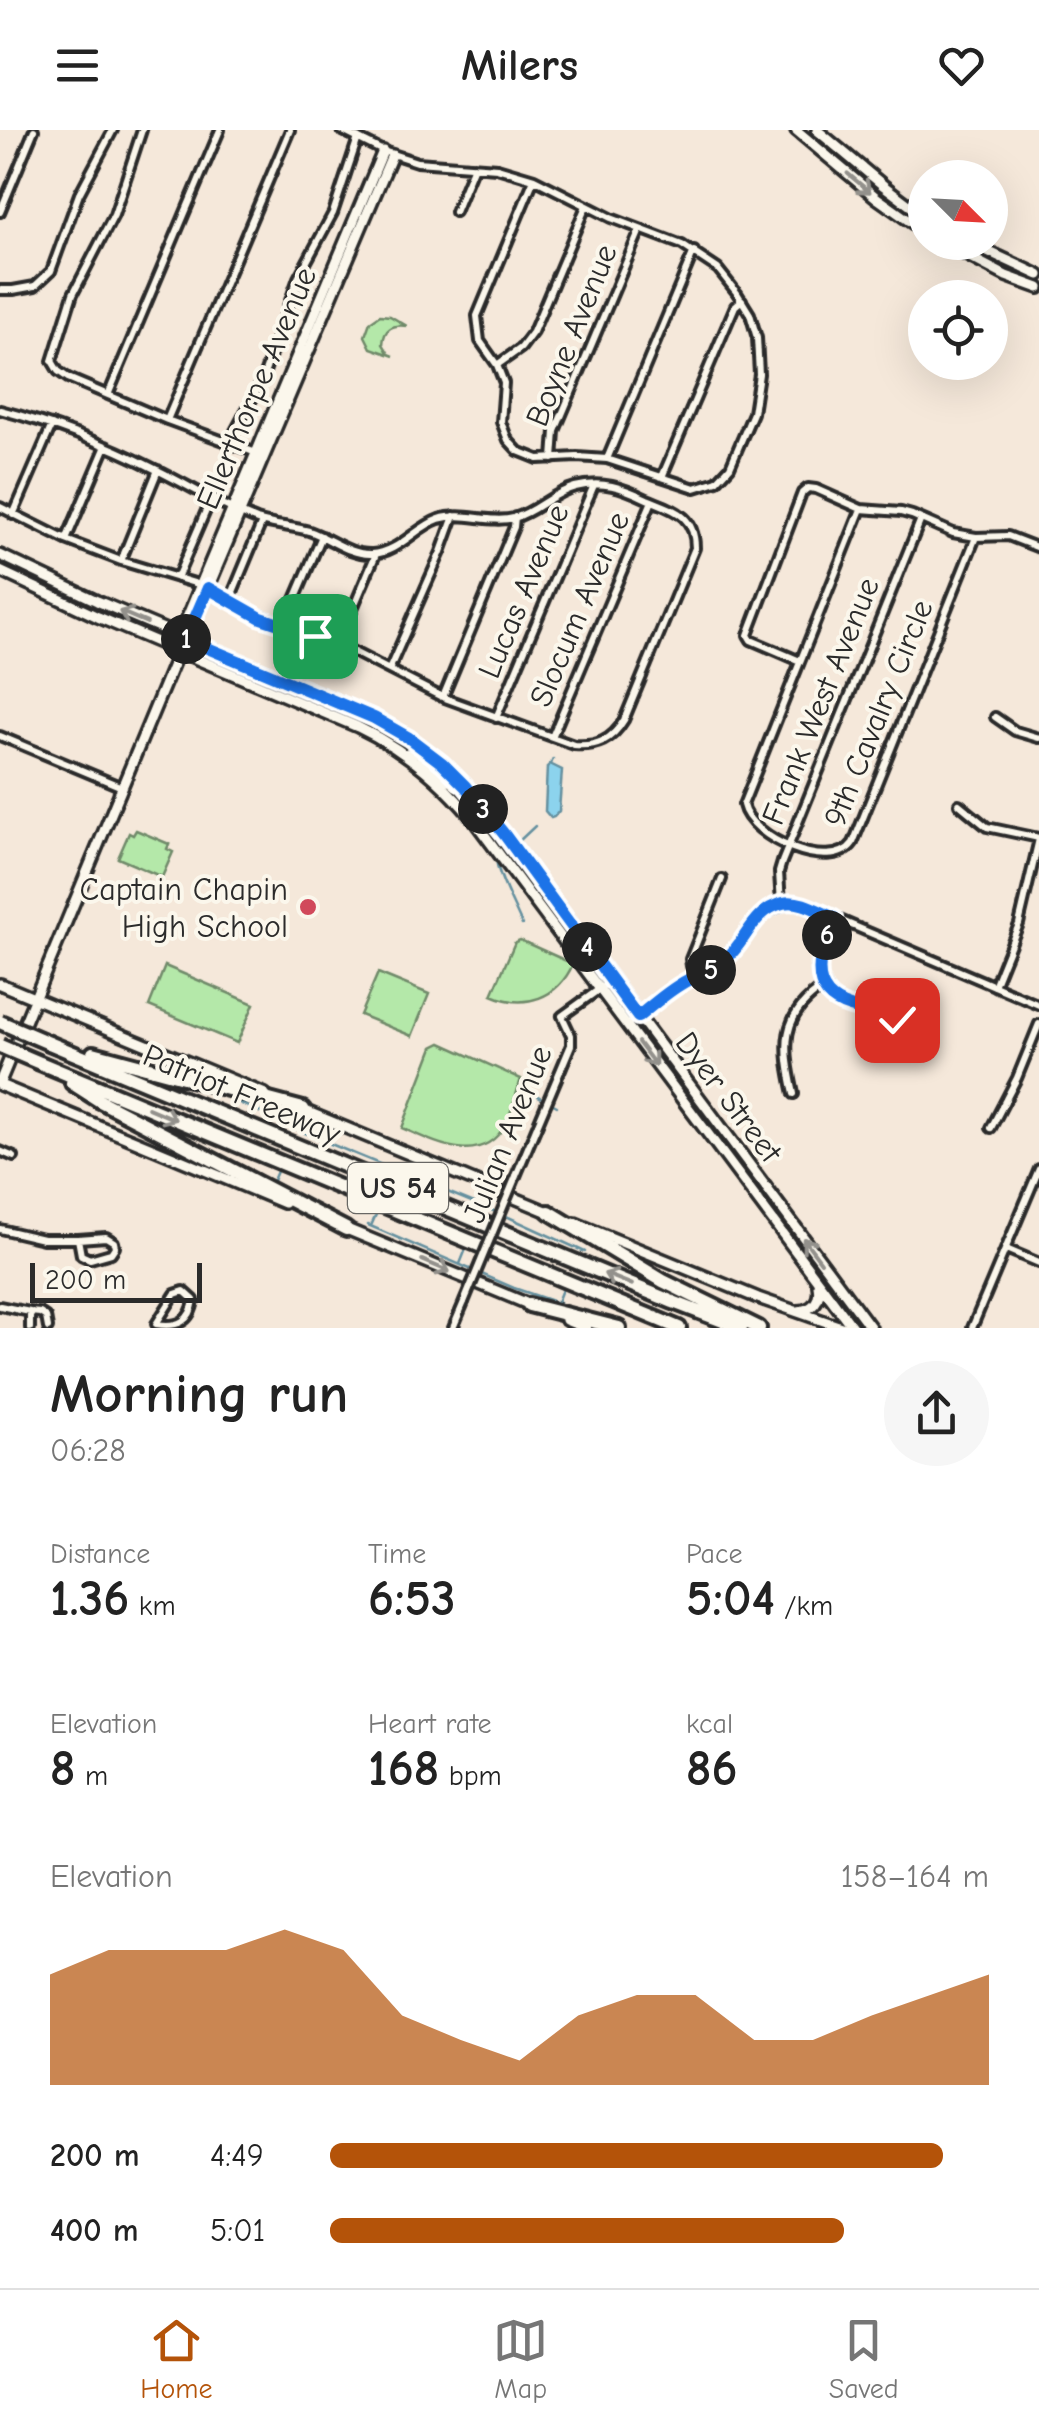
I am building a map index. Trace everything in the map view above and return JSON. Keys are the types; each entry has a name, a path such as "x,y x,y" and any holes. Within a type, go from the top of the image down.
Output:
{"highway":[{"name":"Patriot Freeway","path":"0,1022 741,1328"},
{"path":"52,1044 303,1110"},
{"name":"Patriot Freeway","path":"0,1046 679,1328"},
{"path":"40,1063 100,1101 346,1229"},
{"path":"549,1212 662,1280 759,1328"},
{"path":"529,1304 619,1328"}],"main road":[{"path":"796,130 908,220"},
{"path":"817,130 908,204"},
{"name":"Ellerthorpe Avenue","path":"0,1084 388,153"},
{"path":"976,260 1039,288"},
{"path":"1007,260 1039,275"},
{"name":"Dyer Street","path":"0,555 358,727 428,771 460,803 853,1328"},
{"name":"Dyer Street","path":"0,571 87,612 182,643 392,727 425,750 464,784 870,1328"},
{"path":"405,754 418,753 456,786 464,784"},
{"path":"560,936 572,927"},
{"path":"0,984 792,1312 839,1327"},
{"path":"0,1084 586,1328"},
{"path":"772,1220 784,1212"},
{"path":"792,1312 814,1305 818,1282"}],"street":[{"path":"0,212 34,130"},
{"path":"0,290 34,286 51,271 79,194 113,130"},
{"path":"142,130 114,215 73,294 52,361 68,378 260,454"},
{"path":"108,395 220,130"},
{"path":"167,420 290,130"},
{"path":"341,130 388,153 436,165 497,168 534,178 586,206 694,251 718,268 750,314 760,374 753,413 730,467 717,481 695,488 607,459 538,459 524,455 508,440 502,422 504,382 480,342 477,316 534,178"},
{"path":"228,444 265,374 298,278 333,214 358,138"},
{"path":"456,212 474,166"},
{"path":"497,365 521,348 533,332 586,206"},
{"name":"Boyne Avenue","path":"553,459 554,431 640,230"},
{"path":"607,459 694,251"},
{"path":"662,476 734,306 742,300"},
{"path":"0,410 106,446 262,522 307,530 346,548 376,554 428,524 454,516 515,518 570,488 594,484 622,488 672,508 685,518 695,548 624,720 608,739 586,746 442,697 338,644 248,612 204,587 66,540 0,507"},
{"path":"13,515 52,425"},
{"path":"66,540 106,446"},
{"path":"120,561 158,470"},
{"name":"Lucas Avenue","path":"496,718 594,484"},
{"path":"800,660 751,640 748,632 802,493 808,488 861,508 901,512 953,534 1008,536 1039,548"},
{"path":"177,578 211,499"},
{"name":"Slocum Avenue","path":"552,737 652,501"},
{"path":"788,847 749,819 742,805 861,508"},
{"path":"390,670 454,516"},
{"path":"442,697 515,518"},
{"name":"Frank West Avenue","path":"782,904 778,872 921,519"},
{"path":"230,600 262,522"},
{"path":"284,625 322,536"},
{"name":"9th Cavalry Circle","path":"788,847 839,854 853,843 976,537"},
{"path":"338,644 376,554"},
{"path":"995,717 1015,731 1039,738"},
{"path":"0,736 123,788"},
{"path":"959,804 986,827 1039,839 1019,924 994,986"},
{"path":"696,976 690,960 722,879"},
{"path":"626,1026 731,954 764,912 782,904 798,903 1039,1005"},
{"path":"834,918 819,956 824,987 842,1004 888,1016 915,1031"},
{"name":"Julian Avenue","path":"453,1328 571,1045 562,1016 612,980"},
{"path":"794,1094 786,1055 787,1038 803,1003 824,987"},
{"path":"991,1128 1039,1024"},
{"path":"0,1151 14,1157"},
{"path":"972,1328 1039,1169"},
{"path":"0,1229 42,1239 106,1236 115,1247 110,1254 86,1258 80,1253 78,1239"},
{"path":"1006,1248 1039,1263"},
{"path":"176,1292 192,1296 194,1305 184,1324 176,1328 155,1326 176,1292"},
{"path":"0,1306 40,1313 46,1317 48,1328"},
{"path":"30,1312 30,1328"}],"green space":[{"path":"380,315 407,326 394,327 385,334 383,344 394,356 371,348 365,336 370,322"},
{"path":"136,830 169,844 167,849 173,852 162,877 118,858 129,833 133,835"},
{"path":"520,940 573,964 567,976 549,993 528,1001 492,995 515,942"},
{"path":"165,966 254,1004 237,1043 149,1006"},
{"path":"378,973 429,994 412,1036 360,1015"},
{"path":"441,1043 521,1079 505,1125 483,1146 470,1149 442,1145 402,1128 433,1047"}],"water":[{"path":"550,764 562,770 559,811 551,818 545,811"}],"waterway":[{"path":"551,764 553,759"},
{"path":"518,842 535,826"},
{"path":"496,858 522,925"},
{"path":"536,1095 557,1106"},
{"path":"233,1100 496,1212"},
{"path":"271,1185 278,1169"},
{"path":"371,1226 378,1210"},
{"path":"504,1215 585,1252"},
{"path":"368,1225 514,1288 564,1305"},
{"path":"460,1264 468,1244"},
{"path":"557,1302 563,1287"}],"place":[{"name":"Captain Chapin High School","path":"308,907"}],"route":[{"path":"315,636 261,618 208,588 186,639 374,718 442,763 504,834 638,1017 682,984 720,964 764,912 789,902 834,918 818,964 829,994 848,1007 897,1020"}]}
